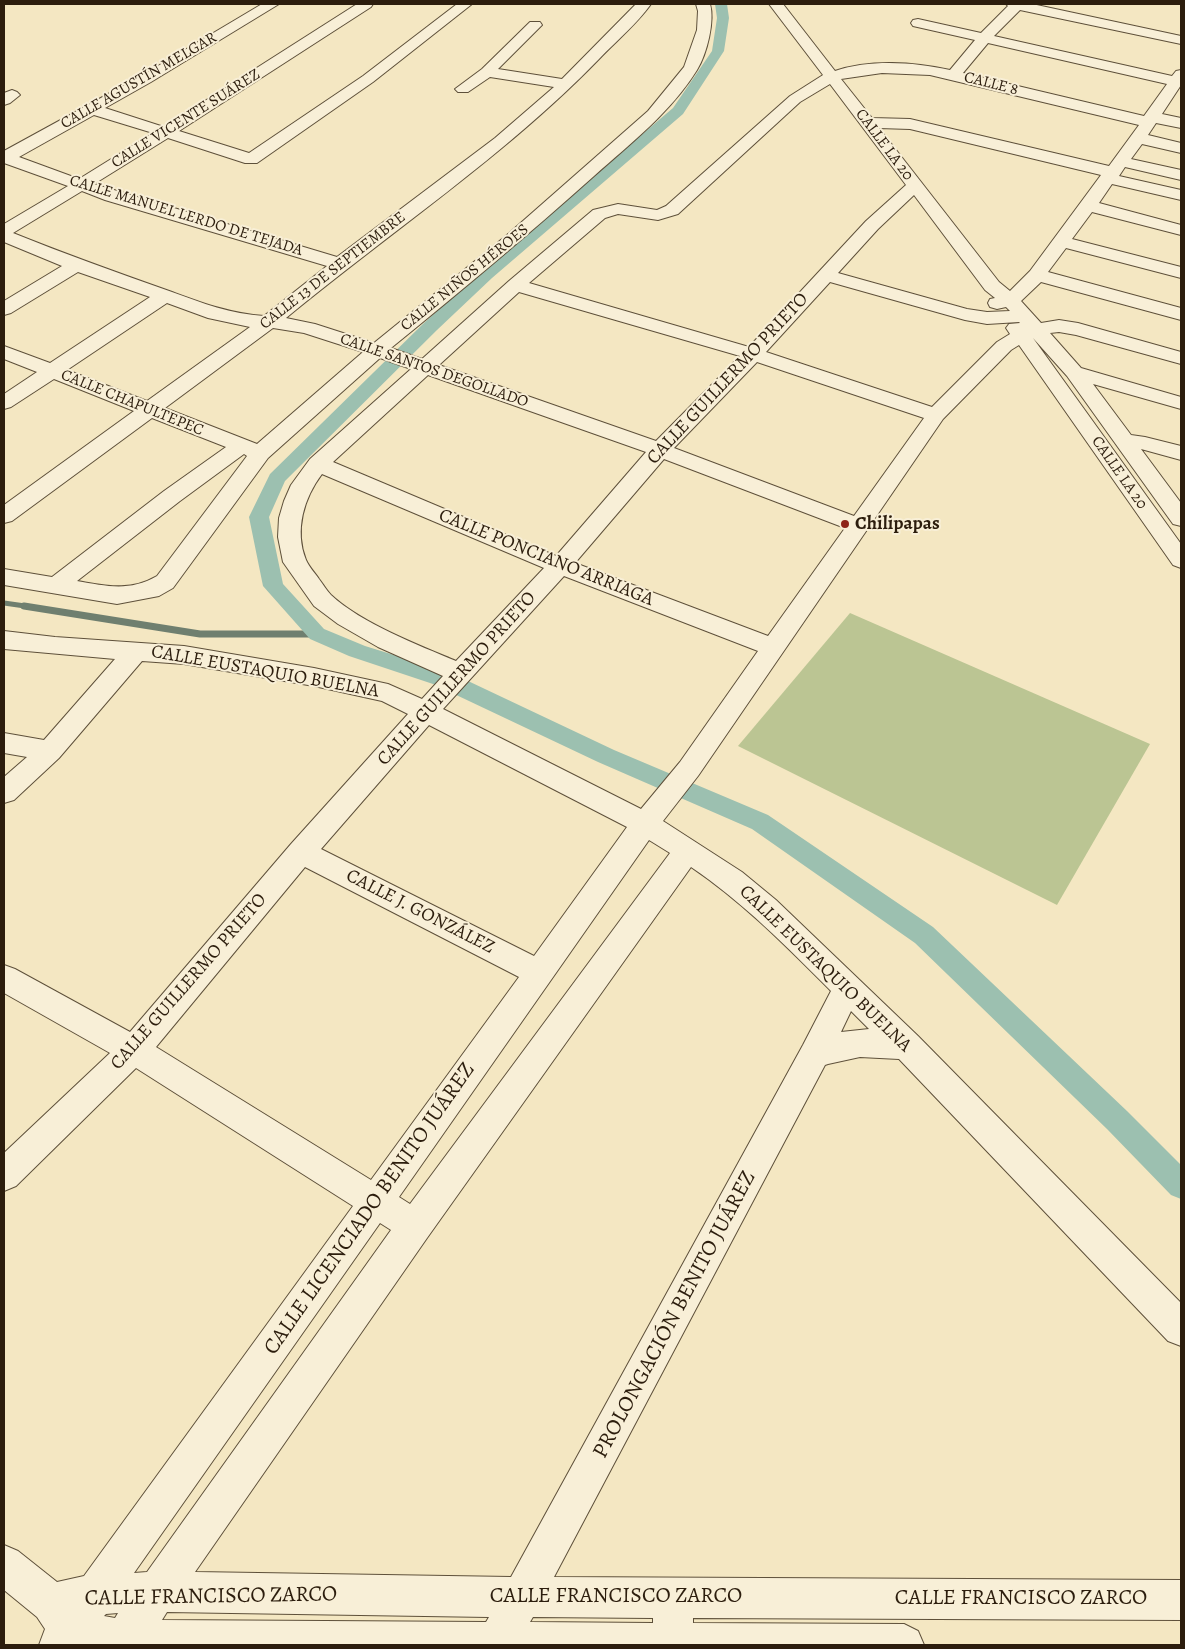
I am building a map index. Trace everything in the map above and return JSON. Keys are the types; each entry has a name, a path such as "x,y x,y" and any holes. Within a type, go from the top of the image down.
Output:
{"street":[{"name":"CALLE AGUSTÍN MELGAR","path":"4,158 272,4"},
{"name":"CALLE VICENTE SUÁREZ","path":"4,230 82,184 273,65 366,4"},
{"path":"92,109 251,159 368,79 465,4"},
{"name":"CALLE 13 DE SEPTIEMBRE","path":"4,516 270,321 340,264 465,170 566,84 644,4"},
{"name":"CALLE NIÑOS HÉROES","path":"56,586 172,496 251,450 382,352 636,132 654,114 691,68 704,30 705,11 703,4"},
{"name":"CALLE LA 20","path":"776,4 914,186 1013,312 1181,560"},
{"path":"954,75 984,38 1016,4 1181,40"},
{"path":"918,23 1179,78 1173,97 1150,119 1037,275 1013,312"},
{"path":"463,89 487,72 535,25"},
{"name":"CALLE 8","path":"516,285 599,214 612,209 658,215 679,205 795,99 831,77 846,72 882,68 930,70 1150,119 1181,123"},
{"path":"487,72 566,84"},
{"path":"868,124 910,124 1113,171 1181,195"},
{"path":"1138,138 1181,148"},
{"name":"CALLE MANUEL LERDO DE TEJADA","path":"4,158 82,184 110,196 340,264"},
{"path":"1113,171 1181,175"},
{"name":"CALLE GUILLERMO PRIETO","path":"4,1175 134,1050 301,852 459,675 560,566 660,450 753,354 872,225 914,186"},
{"path":"1088,206 1181,230"},
{"name":"CALLE SANTOS DEGOLLADO","path":"4,236 76,264 232,318 270,321 308,328 382,352 660,450 860,526"},
{"path":"1062,242 1181,273"},
{"path":"4,308 76,264"},
{"path":"826,275 965,314 988,318 1013,312 1181,358"},
{"path":"1037,275 1181,314"},
{"path":"459,675 387,641 347,618 322,600 295,562 289,537 290,518 294,501 302,485 318,464 421,367 516,285 753,354 936,415"},
{"path":"4,403 165,296"},
{"name":"CALLE LA 20","path":"1013,312 1074,372 1181,519"},
{"name":"CALLE LICENCIADO BENITO JUÁREZ","path":"60,1626 97,1594 374,1202 649,819 684,776 936,415 1004,346 1013,312"},
{"name":"CALLE CHAPULTEPEC","path":"4,352 251,450"},
{"path":"1074,372 1181,403"},
{"path":"1125,441 1145,443 1181,453"},
{"name":"CALLE NIÑOS HÉROES","path":"4,578 101,594 131,595 152,590 165,582 227,500 251,450"},
{"name":"CALLE PONCIANO ARRIAGA","path":"318,464 560,566 774,648"},
{"name":"CALLE EUSTAQUIO BUELNA","path":"4,640 56,646 184,655 314,677 388,693 428,710 649,819 766,908 848,987 1181,1328"},
{"path":"4,793 50,751 136,651"},
{"path":"4,743 50,751"},
{"path":"122,1642 415,1226 688,850"},
{"name":"CALLE J. GONZÁLEZ","path":"301,852 539,973"},
{"path":"4,978 134,1050 415,1226"},
{"name":"PROLONGACIÓN BENITO JUÁREZ","path":"498,1641 814,1055 848,987"},
{"path":"814,1055 835,1046 858,1042 882,1042 906,1046"},
{"name":"CALLE FRANCISCO ZARCO","path":"4,1565 60,1626 122,1642 498,1641 904,1645"},
{"name":"CALLE FRANCISCO ZARCO","path":"97,1594 156,1592 523,1597 1181,1600"},
{"path":"673,1598 673,1644"}],"green space":[{"path":"850,613 1150,744 1057,905 738,746"}],"waterway":[{"path":"721,4 723,18 718,51 678,111 486,275 431,326 277,478 259,517 273,586 317,634 357,651 441,678 606,756 760,822 924,935 1117,1120 1181,1185"},
{"path":"4,603 32,607"},
{"path":"24,606 200,634 317,634"}],"place":[{"name":"Chilipapas","path":"845,524"}]}
